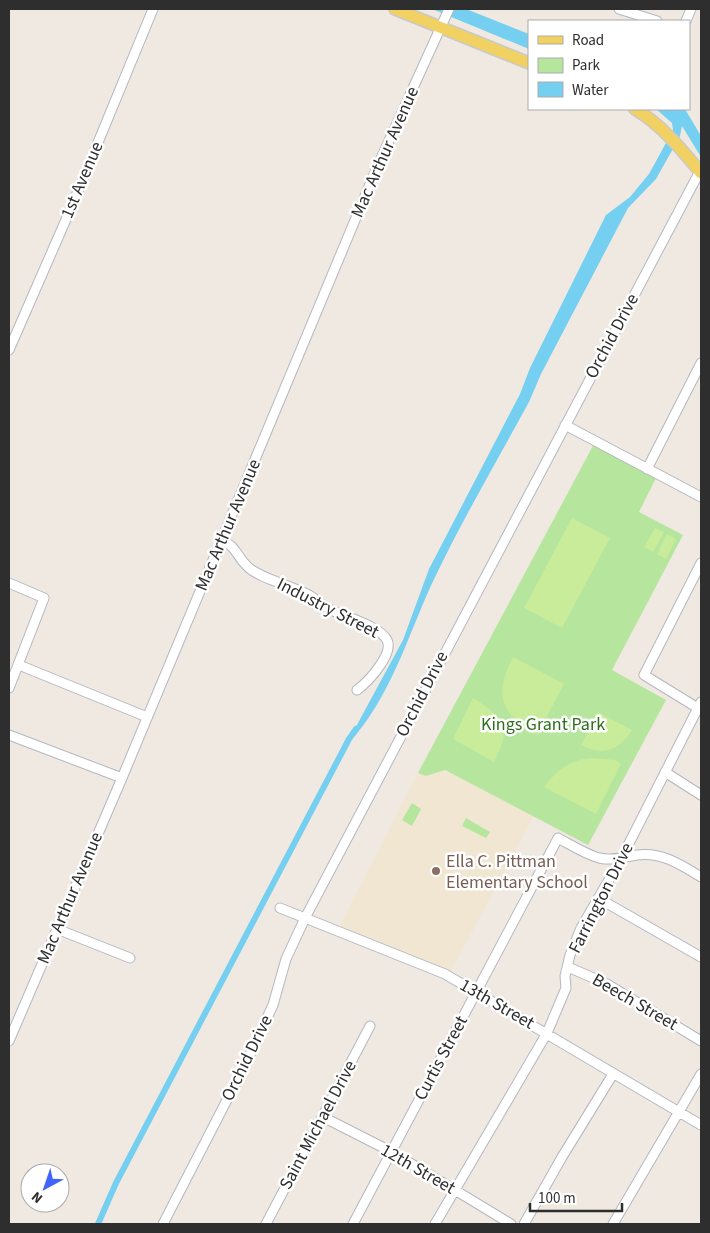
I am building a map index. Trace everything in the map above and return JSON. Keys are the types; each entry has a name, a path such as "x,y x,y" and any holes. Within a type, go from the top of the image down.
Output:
{"main road":[{"path":"395,9 442,23 528,63"},
{"path":"636,110 648,117 673,139 700,172"}],"street":[{"name":"1st Avenue","path":"9,350 74,200 153,9"},
{"name":"Mac Arthur Avenue","path":"9,1041 122,778 378,165 448,9"},
{"path":"619,9 655,20"},
{"name":"Orchid Drive","path":"163,1224 274,1005 286,959 305,918 700,172"},
{"path":"647,469 701,363"},
{"path":"565,425 701,497"},
{"name":"Industry Street","path":"222,540 235,548 248,568 308,594 328,608 382,634 388,646 386,654 374,674 357,690"},
{"path":"700,707 644,675 701,563"},
{"path":"9,583 44,598 9,688"},
{"path":"19,665 147,717"},
{"name":"Farrington Drive","path":"435,1224 456,1191 504,1103 547,1033 566,988 570,955 581,928 621,859 700,707"},
{"path":"9,735 122,778"},
{"path":"665,772 701,795"},
{"name":"Curtis Street","path":"353,1224 558,838 599,858 621,859"},
{"path":"621,859 637,856 661,856 672,860 701,877"},
{"path":"598,898 701,957"},
{"name":"13th Street","path":"280,908 445,974 701,1125"},
{"path":"57,930 130,958"},
{"name":"Beech Street","path":"568,967 607,984 701,1041"},
{"name":"Saint Michael Drive","path":"266,1224 370,1026"},
{"path":"524,1224 562,1157 614,1074"},
{"path":"612,1224 701,1074"},
{"name":"12th Street","path":"322,1117 392,1152 511,1224"}],"shaded area":[{"name":"Ella C. Pittman Elementary School","path":"444,770 534,816 451,971 339,927 418,773 426,776"}],"green space":[{"name":"Kings Grant Park","path":"595,442 658,474 639,512 683,535 612,670 666,700 588,845 445,770 426,776 418,773"},
{"path":"572,518 610,538 562,628 524,608"},
{"path":"655,528 664,532 653,552 644,547"},
{"path":"667,534 676,539 666,559 657,554"},
{"path":"513,657 564,684 537,735 515,719 508,711 504,702 502,693 503,682"},
{"path":"473,698 492,711 502,724 504,731 503,740 494,762 453,739"},
{"path":"598,712 632,730 622,743 616,747 603,751 581,745"},
{"path":"583,759 615,760 621,764 596,814 544,787 564,767"},
{"path":"412,803 421,809 412,826 402,820"},
{"path":"466,818 490,832 486,838 462,826"}],"water":[{"path":"432,9 466,9 528,34 528,49"},
{"path":"657,110 686,110 701,136 701,157 682,126 680,136 656,179 628,208 541,374 529,402 448,551 381,698 355,736 352,734 403,640 429,569 520,394 530,368 606,215 630,197 649,174 673,130 672,123"}],"waterway":[{"path":"98,1224 116,1183 349,739 356,729"}],"place":[{"name":"Ella C. Pittman Elementary School","path":"436,871"}]}
